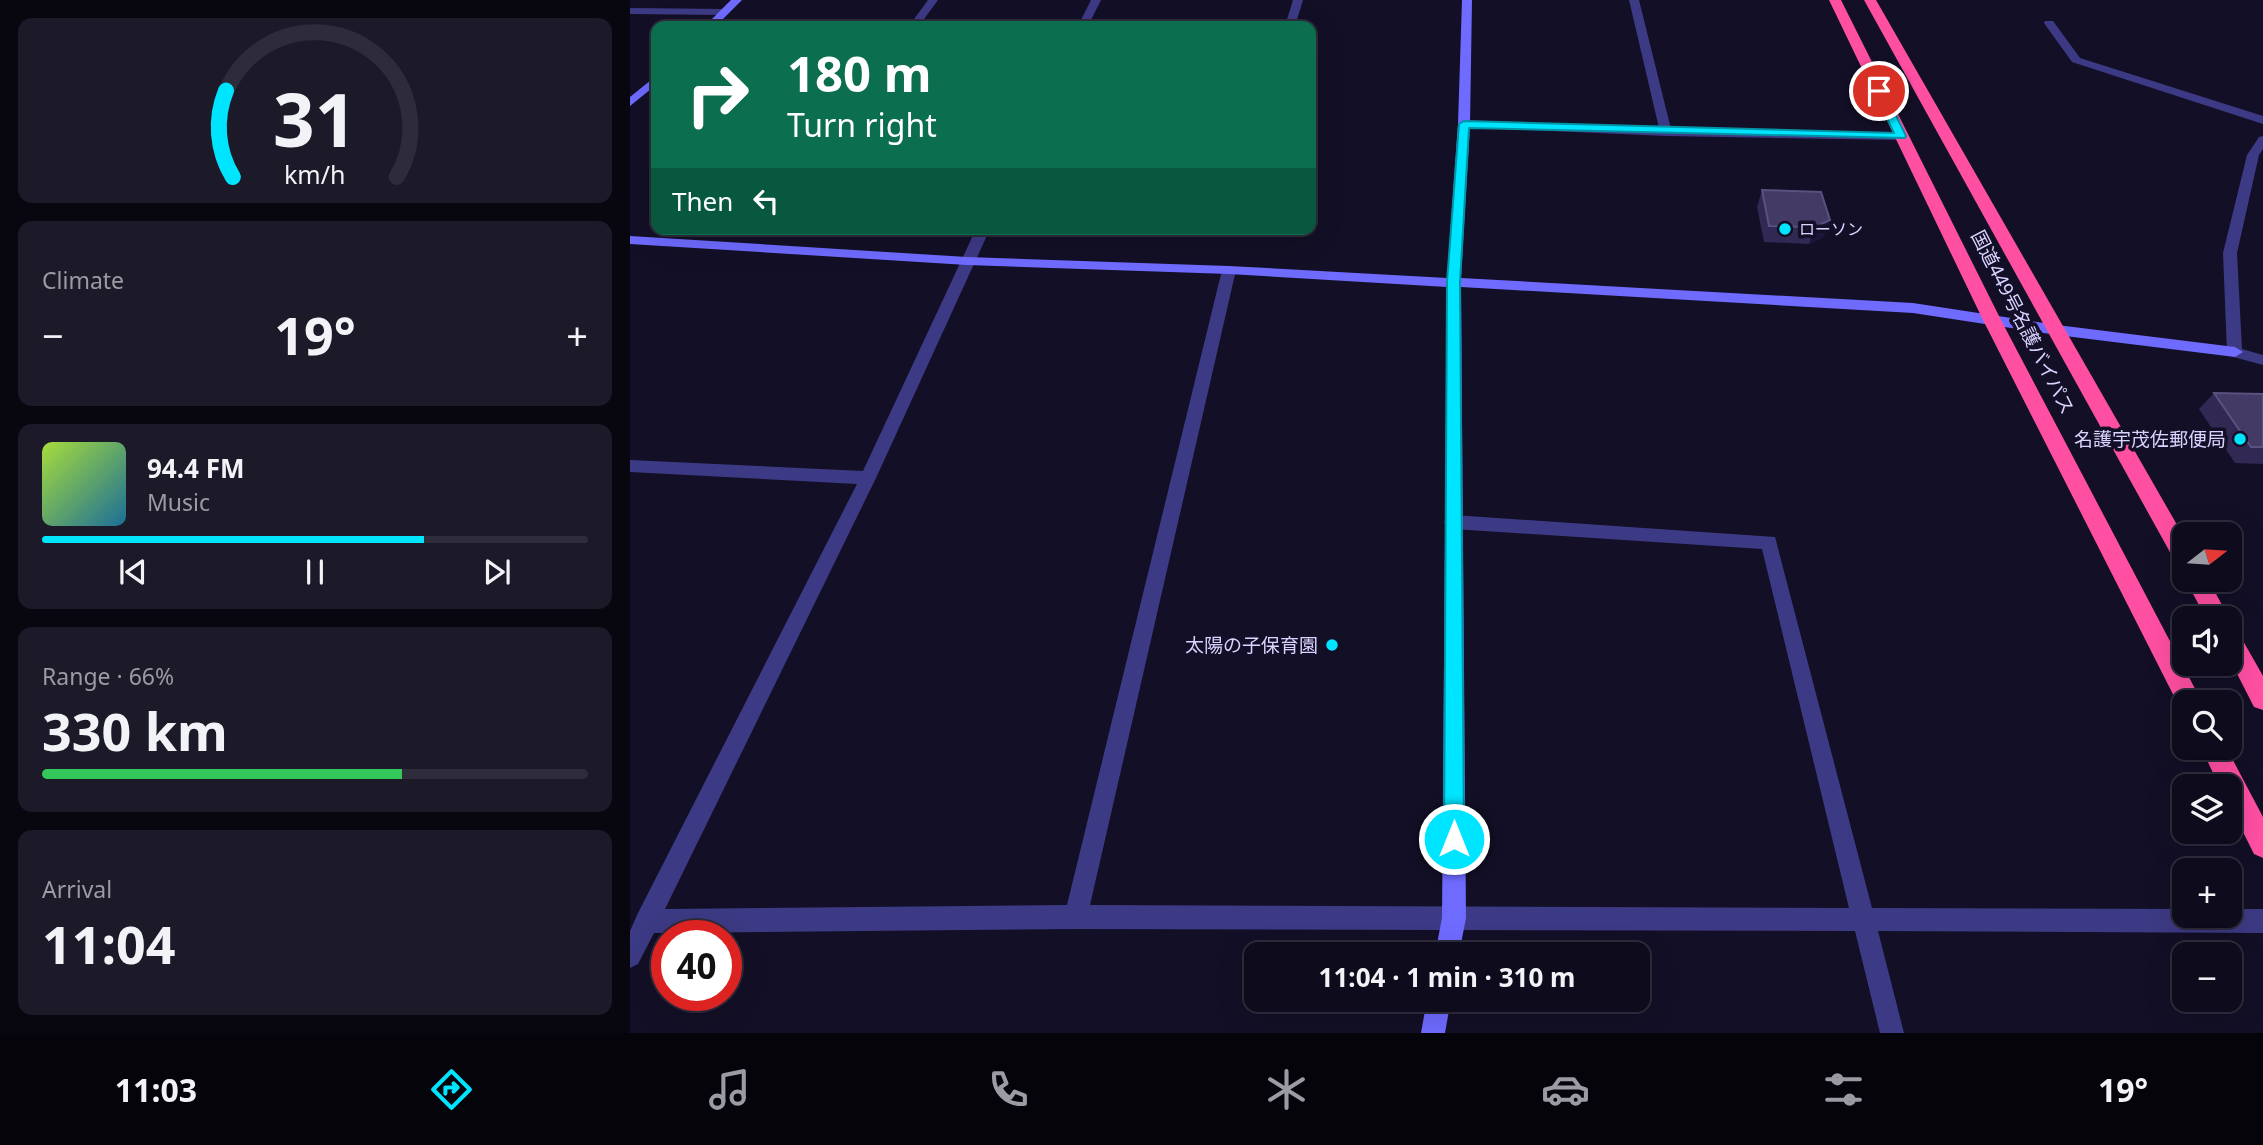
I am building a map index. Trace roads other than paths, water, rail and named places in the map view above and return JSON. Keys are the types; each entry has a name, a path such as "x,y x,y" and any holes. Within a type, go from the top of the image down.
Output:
{"highway":[{"name":"国道449号名護バイパス","path":"1836,0 1992,320 2184,690"},
{"name":"国道449号名護バイパス","path":"1870,0 2172,536"},
{"path":"2242,661 2263,699"},
{"path":"2220,760 2263,845"}],"street":[{"path":"715,21 737,0"},
{"path":"918,21 933,0"},
{"path":"1086,21 1097,0"},
{"path":"1292,21 1298,0"},
{"path":"1449,942 1454,918 1454,282 1464,124 1467,0"},
{"path":"1634,0 1666,132"},
{"path":"630,11 724,12"},
{"path":"2049,23 2077,60 2263,120"},
{"path":"630,103 651,89"},
{"path":"1464,124 1666,132 1901,136"},
{"path":"2235,352 2230,253 2263,140"},
{"path":"630,956 868,478 980,235"},
{"path":"630,240 967,261 1229,270 1913,308 2057,330 2235,352 2263,360"},
{"path":"1076,917 1229,270"},
{"path":"630,466 868,478"},
{"path":"1453,522 1769,542 1892,1033"},
{"path":"646,921 1076,917 2263,921"},
{"path":"1433,1033 1437,1012"}],"place":[{"name":"ローソン","path":"1785,229"},
{"name":"名護宇茂佐郵便局","path":"2240,439"},
{"name":"太陽の子保育園","path":"1332,645"}]}
